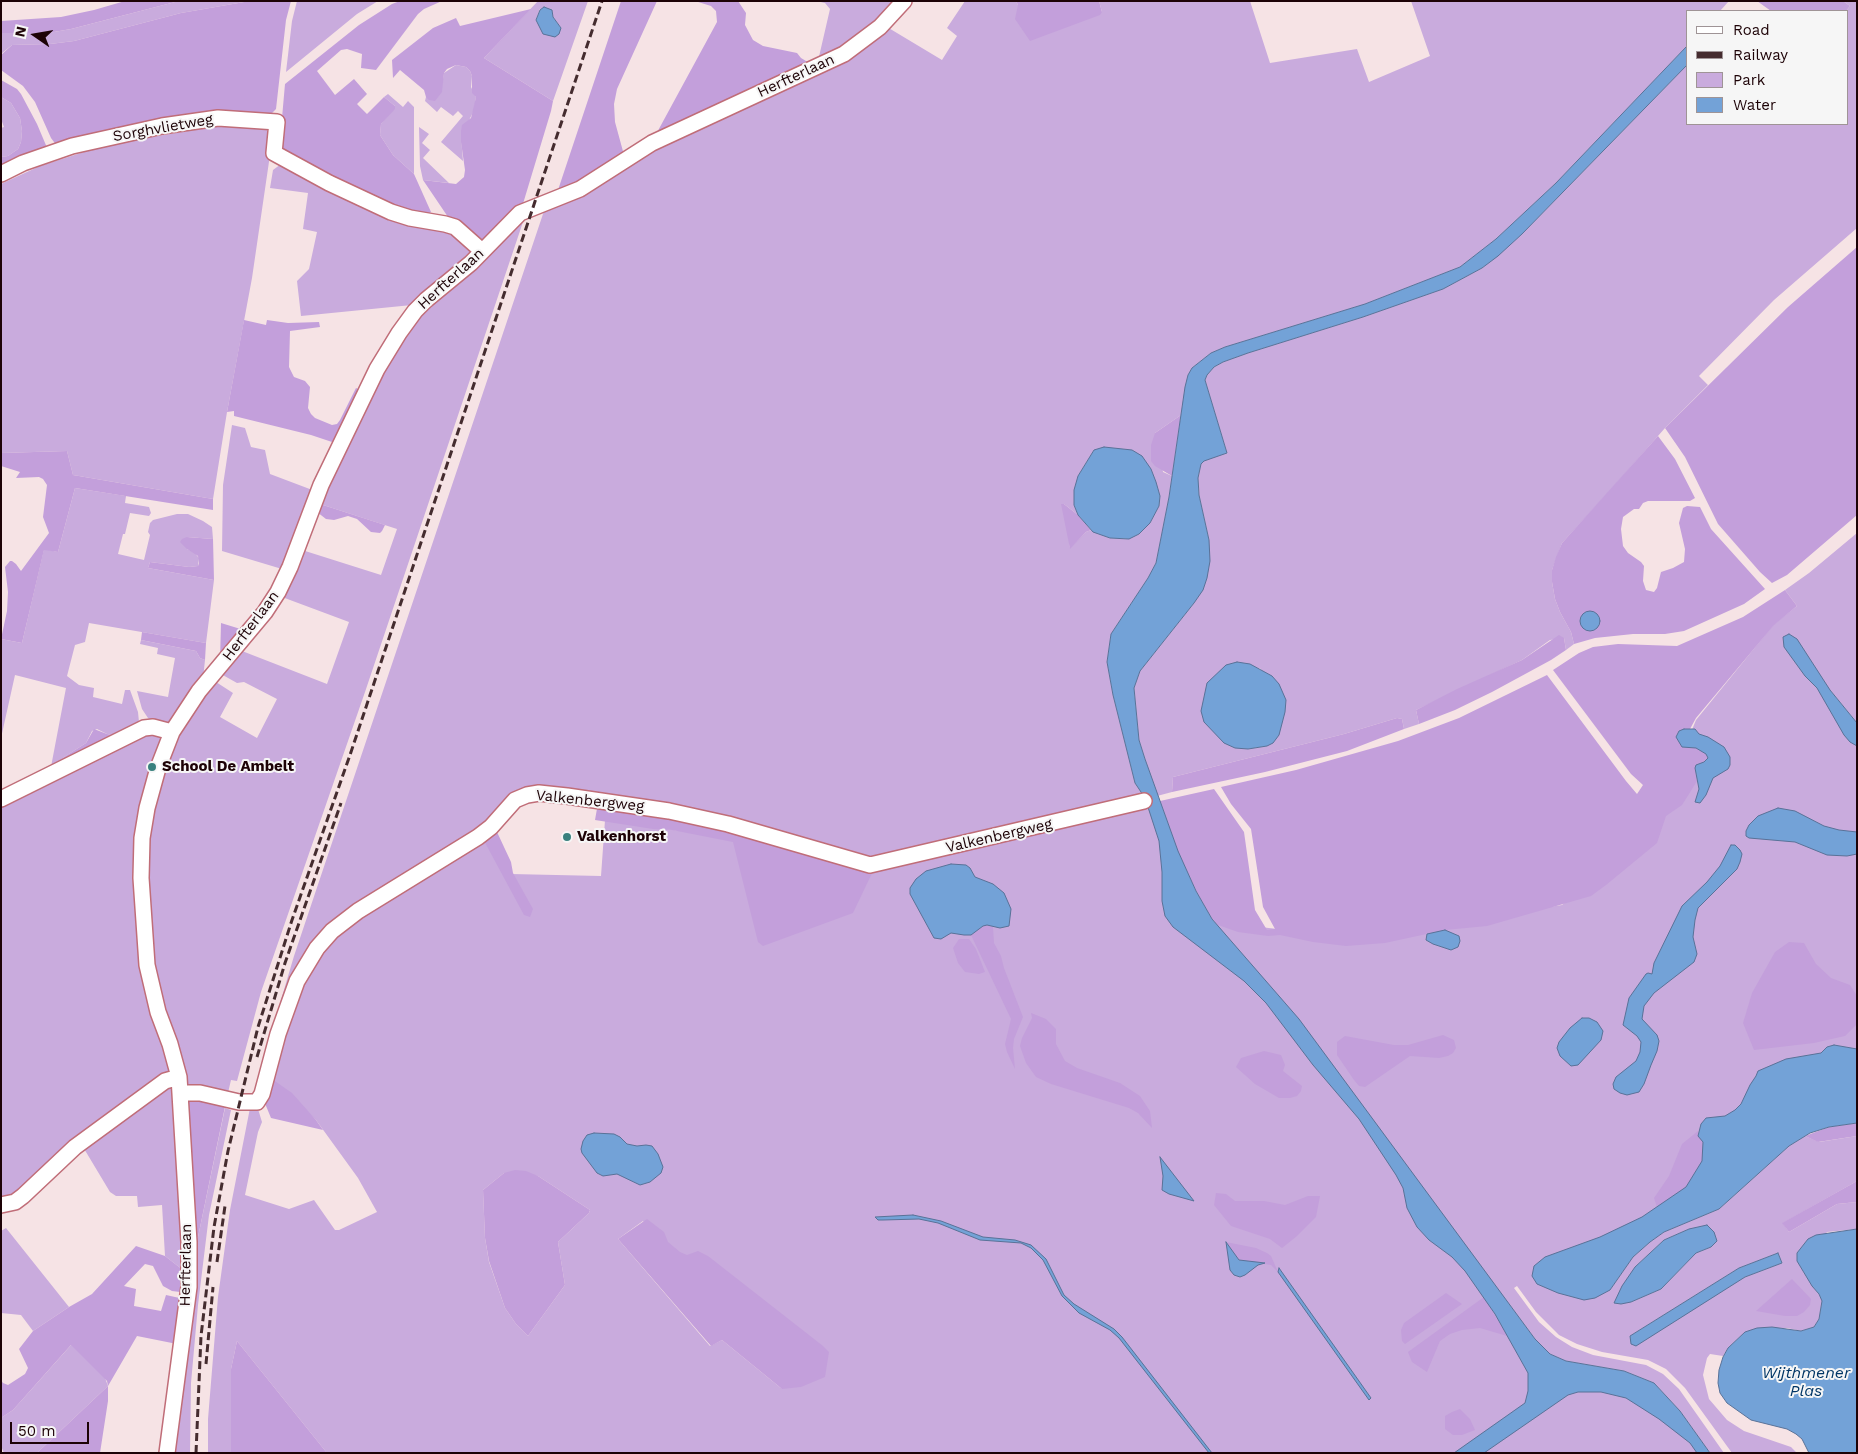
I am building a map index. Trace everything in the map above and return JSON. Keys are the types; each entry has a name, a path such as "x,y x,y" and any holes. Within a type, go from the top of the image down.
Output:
{"street":[{"name":"Herfterlaan","path":"167,1453 189,1279 181,1093 179,1077 170,1044 158,1012 147,965 141,878 142,838 147,808 158,768 172,732 199,691 260,618 278,592 290,567 321,485 377,369 399,333 415,311 426,300 482,252 520,213 580,189 652,143 844,54 880,27 904,1"},
{"name":"Sorghvlietweg","path":"1,174 23,163 72,146 162,126 218,118 277,122 274,153 336,187 392,212 455,228 482,252"},
{"path":"1,798 144,728 153,727 172,732"},
{"name":"Valkenbergweg","path":"181,1093 200,1093 239,1102 257,1102 262,1094 278,1034 297,981 317,948 332,931 358,910 478,837 491,827 515,800 527,795 539,793 558,795 669,811 737,826 870,865 1144,801"},
{"path":"1,1205 16,1202 75,1147 165,1081 179,1077"}],"green space":[{"path":"179,1 250,1 181,13 74,41 12,45 1,54 1,33 48,33 71,29"},
{"path":"297,1 378,1 357,14 286,72 292,21"},
{"path":"538,1 588,1 553,101 484,58","holes":["540,9 552,10 553,17 561,28 539,24 536,20"]},
{"path":"816,1 897,1 858,38 818,61 830,9 825,3"},
{"path":"965,1 1016,1 1018,5 1102,12 1099,1 1250,1 1270,63 1357,49 1369,82 1430,56 1411,1 1729,1 1721,10 1686,10 1686,47 1556,183 1496,239 1460,267 1365,304 1225,347 1211,353 1192,368 1188,375 1181,415 1155,433 1163,472 1172,476 1156,563 1111,634 1107,662 1113,695 1135,783 1145,798 875,862 779,830 693,809 544,791 493,820 318,942 260,1092 254,1091 294,956 545,208 887,27 942,60 957,36 947,28","holes":["1094,450 1132,450 1151,469 1160,496 1159,506 1150,523 1139,534 1126,539 1110,538 1091,530 1086,532 1070,548 1064,504 1078,515 1074,505 1078,476"]},
{"path":"1843,1 1857,1 1857,228 1774,300 1699,376 1708,385 1665,428 1562,543 1552,570 1552,582 1555,599 1571,632 1574,644 1566,650 1564,638 1550,640 1522,660 1416,710 1419,724 1404,729 1402,719 1397,718 1344,734 1173,777 1172,792 1157,796 1139,740 1134,688 1140,671 1194,603 1209,540 1199,495 1198,478 1201,464 1206,459 1227,453 1205,380 1213,368 1223,362 1248,353 1363,317 1443,289 1482,268 1522,234 1686,66 1686,125 1848,125 1847,10 1850,6","holes":["1237,662 1261,669 1267,746 1248,749"]},
{"path":"456,65 466,67 470,71 472,76 471,87 476,97 474,110 461,137 463,161 441,142 463,116 458,111 453,116 441,107 437,112 425,101 426,97 443,79 444,73"},
{"path":"388,94 403,107 408,101 414,107 414,174 393,155 380,135 381,124 395,106 384,97"},
{"path":"1,97 11,103 20,118 22,131 18,149 8,156 1,157 1,128 4,127 1,119"},
{"path":"243,122 266,128 270,134 271,148 252,278 213,499 73,475 67,451 1,453 1,184 40,166 84,152 139,139"},
{"path":"419,127 429,134 422,143 430,150 423,158 449,183 423,180 420,166"},
{"path":"281,164 443,226 470,248 469,256 412,305 301,316 297,281 309,269 317,232 303,229 308,193 270,188 273,170"},
{"path":"526,213 365,692 261,992 237,1081 231,1080 227,1097 192,1089 184,1084 150,964 147,829 169,752 189,714 216,682 233,693 220,717 257,738 277,699 244,682 237,683 221,674 242,651 327,684 349,622 282,597 302,550 381,575 397,529 320,504 367,399 411,324"},
{"path":"232,425 245,428 251,447 265,450 270,474 315,491 282,569 222,551 223,485"},
{"path":"75,488 126,496 125,503 149,507 151,513 149,516 130,513 118,554 144,560 150,535 148,532 150,523 153,520 177,514 188,514 203,521 212,527 213,539 187,537 187,549 194,552 199,558 198,566 189,567 150,562 148,568 214,580 206,643 89,623 85,642 75,645 67,676 79,685 94,688 93,697 122,704 125,690 130,690 138,712 139,722 138,725 120,737 97,729 92,731 86,743 64,757 62,767 50,772 66,688 15,675 1,738 1,639 22,643 44,549 58,552"},
{"path":"1857,533 1857,723 1830,690 1857,734 1857,1112 1752,1146 1578,1267 1610,1290 1633,1257 1650,1242 1664,1232 1719,1209 1789,1146 1805,1136 1819,1142 1857,1136 1857,1181 1783,1223 1789,1232 1837,1204 1857,1202 1857,1229 1827,1232 1803,1271 1822,1301 1819,1319 1814,1327 1801,1331 1787,1328 1745,1332 1728,1348 1723,1356 1710,1354 1707,1358 1703,1375 1709,1399 1727,1420 1744,1431 1791,1447 1797,1453 1732,1453 1685,1388 1666,1369 1648,1360 1602,1352 1577,1344 1559,1335 1536,1312 1517,1286 1514,1288 1539,1322 1556,1337 1572,1347 1593,1355 1646,1365 1663,1374 1679,1389 1724,1453 1710,1453 1680,1411 1654,1383 1624,1371 1566,1361 1550,1354 1535,1339 1502,1295 1553,1371 1654,1400 1700,1453 327,1453 237,1341 231,1369 231,1453 208,1453 208,1419 218,1297 230,1210 250,1108 258,1109 262,1122 258,1132 245,1195 289,1209 314,1200 335,1230 339,1230 377,1212 358,1178 316,1120 269,1077 290,1008 330,938 484,837 511,874 601,876 605,820 736,839 872,867 1159,800 1207,921 1357,938 1562,905 1627,854 1689,737 1696,720 1774,624 1797,606 1785,590 1809,573","holes":["504,1173 538,1176 590,1210 558,1242 565,1285 528,1336 516,1324 505,1308 489,1262 485,1238 483,1190","643,1221 782,1389 722,1340 710,1346 618,1239","1689,1229 1711,1247 1696,1253 1661,1289 1631,1302 1635,1267 1664,1240","1778,1253 1782,1263 1745,1277 1630,1336 1739,1268"]},
{"path":"141,640 196,651 200,658 205,660 203,679 171,723 152,722 142,709 137,691 168,697 175,658 157,654 158,648 140,644"},
{"path":"150,733 162,736 162,743 136,849 171,1072 14,1198 1,1200 1,805"},
{"path":"173,1082 177,1102 183,1270 165,1256 162,1205 138,1207 137,1196 116,1196 110,1192 83,1147"},
{"path":"225,1108 231,1110 209,1215 198,1305 191,1383 190,1453 170,1453 192,1242 198,1237"},
{"path":"6,1228 69,1307 33,1331 21,1315 1,1313 1,1231"},
{"path":"72,1344 105,1378 108,1386 37,1453 4,1453 1,1446 1,1418 13,1410"}],"shaded area":[{"path":"125,1 179,1 71,29 48,33 1,33 1,21 61,17"},
{"path":"250,1 291,1 286,20 276,109 270,115 57,146 51,138 35,102 23,86 1,70 1,55 12,45 74,41 181,13"},
{"path":"400,1 442,1 424,9 418,14 376,70 361,68 362,54 347,49 341,50 317,71 335,95 354,79 367,94 357,104 367,114 384,97 395,106 395,109 381,124 380,135 393,155 414,174 431,212 426,216 405,211 279,152 285,84 359,25"},
{"path":"621,1 657,1 617,89 614,104 615,122 624,155 556,196"},
{"path":"695,1 738,1 746,13 745,25 753,40 763,46 797,53 811,64 654,138 717,22 716,11 711,6"},
{"path":"1016,1 1099,1 1102,12 1100,15 1030,41 1015,19 1018,5"},
{"path":"1757,1 1843,1 1850,6 1847,10 1770,10"},
{"path":"531,9 484,58 553,101 551,111 522,207 484,241 477,240 448,217 423,180 456,184 464,177 461,131 462,125 471,118 476,97 472,93 472,76 470,71 466,67 456,65 447,69 444,73 442,92 435,101 429,100 424,90 400,70 393,78 392,60 433,28 456,18 460,26"},
{"path":"1,80 17,89 21,94 48,150 1,170 1,157 8,156 18,149 22,131 20,118 11,103 1,97"},
{"path":"1857,247 1857,515 1787,575 1772,583 1718,524 1685,457 1665,428 1788,307"},
{"path":"244,320 266,325 267,320 288,323 319,322 320,327 290,331 289,367 294,377 305,381 310,387 308,408 311,414 315,418 332,425 337,424 340,420 356,388 360,390 335,443 311,435 234,416 234,411 227,412"},
{"path":"1181,415 1172,476 1155,466 1151,461 1151,445 1155,433"},
{"path":"1658,436 1675,459 1695,498 1690,501 1648,501 1643,503 1639,509 1634,509 1623,517 1621,529 1623,546 1628,553 1644,566 1643,581 1646,590 1654,592 1657,588 1661,572 1684,562 1685,549 1679,523 1683,508 1687,506 1700,507 1711,529 1765,589 1744,604 1684,631 1665,634 1633,634 1595,638 1574,644 1571,632 1555,599 1552,570 1556,557 1562,543"},
{"path":"67,451 73,475 213,499 213,510 75,488 58,552 44,550 22,643 1,639 7,611 8,592 5,567 12,561 21,571 49,533 43,517 47,485 39,477 16,478 20,472 1,466 1,453"},
{"path":"320,504 385,525 380,533 371,532 357,519 348,516 334,520 326,519 317,512"},
{"path":"1061,504 1064,504 1078,515 1091,530 1086,532 1070,549"},
{"path":"187,537 213,539 214,580 148,568 150,562 189,567 198,566 198,556 180,542"},
{"path":"1785,590 1797,606 1774,625 1696,718 1690,729 1684,729 1686,748 1696,748 1706,754 1708,758 1695,768 1697,781 1689,794 1682,805 1666,816 1657,843 1591,896 1487,926 1445,930 1385,943 1346,946 1280,935 1268,936 1238,932 1218,925 1212,919 1196,891 1178,851 1160,801 1214,789 1244,832 1255,910 1267,930 1275,929 1263,907 1251,829 1231,804 1221,787 1296,770 1398,741 1459,718 1547,675 1637,794 1643,785 1631,774 1553,670 1579,653 1593,647 1618,644 1677,646 1743,617"},
{"path":"221,623 247,631 220,661"},
{"path":"142,632 206,643 205,660 200,658 196,651 141,640"},
{"path":"1559,635 1564,638 1566,650 1551,660 1455,710 1419,724 1416,710 1457,689 1522,660"},
{"path":"1397,718 1402,719 1404,729 1347,751 1265,772 1172,792 1173,777 1344,734"},
{"path":"94,729 117,736 62,767 64,757 86,743"},
{"path":"598,803 730,828 874,869 853,913 763,946 758,942 733,842 672,830 595,820"},
{"path":"497,832 511,862 513,873 533,909 530,917 524,915 482,837"},
{"path":"987,925 993,927 994,943 1001,956 1023,1017 1014,1039 1015,1069 1005,1044 1011,1019 971,935"},
{"path":"959,939 969,939 976,949 985,972 979,974 965,972 958,963 953,948"},
{"path":"1789,942 1804,943 1816,964 1831,978 1850,985 1857,996 1857,1024 1845,1036 1814,1043 1754,1050 1743,1023 1752,993 1775,952"},
{"path":"1031,1013 1046,1019 1056,1029 1056,1044 1065,1061 1077,1068 1120,1083 1140,1096 1150,1111 1152,1128 1138,1113 1129,1108 1051,1084 1036,1077 1026,1063 1020,1046 1032,1018"},
{"path":"1443,1035 1454,1040 1456,1048 1453,1053 1439,1058 1410,1056 1365,1087 1359,1086 1337,1055 1337,1042 1345,1036 1394,1045 1408,1045"},
{"path":"1264,1051 1281,1055 1285,1065 1283,1071 1302,1086 1297,1096 1279,1098 1255,1084 1236,1067 1241,1058"},
{"path":"269,1077 292,1093 323,1130 271,1118 264,1101"},
{"path":"188,1098 226,1102 198,1237 192,1242"},
{"path":"1857,1123 1857,1136 1818,1142 1805,1136 1829,1127"},
{"path":"1698,1131 1698,1136 1703,1142 1704,1149 1702,1161 1686,1187 1657,1207 1654,1198 1669,1176 1682,1144"},
{"path":"515,1170 526,1171 538,1176 590,1210 558,1242 565,1285 528,1336 516,1324 505,1308 489,1261 485,1238 483,1190 504,1173"},
{"path":"1857,1181 1857,1202 1837,1204 1789,1232 1782,1223"},
{"path":"1216,1193 1226,1194 1235,1201 1264,1201 1285,1205 1308,1196 1320,1196 1316,1217 1282,1248 1270,1239 1231,1226 1214,1205"},
{"path":"647,1219 664,1232 668,1242 680,1252 687,1255 698,1251 708,1256 823,1346 829,1352 825,1377 801,1387 782,1389 722,1340 711,1346 618,1239"},
{"path":"1226,1242 1256,1248 1267,1253 1271,1256 1278,1272 1271,1265 1239,1260"},
{"path":"136,1246 165,1256 183,1270 180,1292 172,1291 163,1286 153,1266 145,1264 124,1286 136,1289 134,1306 161,1311 166,1295 184,1299 177,1344 137,1336 108,1386 107,1381 71,1345 13,1410 1,1418 1,1380 8,1385 25,1374 28,1368 19,1349 33,1331 92,1294"},
{"path":"1792,1279 1811,1299 1810,1305 1804,1312 1797,1316 1785,1316 1756,1311"},
{"path":"1446,1293 1462,1304 1405,1344 1402,1341 1401,1330 1404,1323"},
{"path":"1484,1297 1507,1336 1480,1328 1462,1330 1450,1334 1440,1341 1427,1372 1412,1362 1408,1352"},
{"path":"237,1341 327,1453 231,1453 231,1369"},
{"path":"108,1386 108,1401 100,1453 37,1453"},
{"path":"1460,1409 1470,1419 1475,1430 1462,1435 1453,1435 1445,1429 1445,1416"}],"water":[{"path":"544,7 552,10 553,17 561,28 559,34 555,37 543,34 536,20 540,10"},
{"path":"1686,47 1686,66 1522,234 1482,268 1443,289 1223,362 1214,367 1207,375 1205,380 1227,453 1204,461 1201,464 1198,478 1199,495 1209,540 1210,561 1207,578 1203,590 1194,603 1140,671 1134,688 1139,740 1178,851 1196,891 1212,919 1299,1019 1535,1339 1550,1354 1566,1361 1624,1371 1654,1383 1680,1411 1710,1453 1697,1453 1690,1443 1659,1419 1626,1398 1601,1392 1578,1392 1568,1395 1484,1453 1454,1453 1525,1403 1528,1391 1528,1373 1495,1314 1465,1271 1452,1257 1429,1240 1417,1227 1407,1208 1403,1188 1359,1119 1313,1065 1266,1003 1244,981 1173,927 1165,916 1162,901 1159,841 1145,798 1135,783 1113,695 1107,662 1111,634 1156,563 1169,497 1185,387 1192,368 1211,353 1225,347 1365,304 1460,267 1496,239 1556,183"},
{"path":"1104,447 1132,450 1142,456 1151,469 1160,496 1159,506 1150,523 1139,534 1129,539 1110,538 1093,532 1078,515 1074,505 1074,490 1078,476 1094,450"},
{"path":"1590,611 1597,614 1600,621 1597,628 1590,631 1583,628 1580,621 1583,614"},
{"path":"1789,634 1797,639 1830,690 1857,723 1857,746 1844,735 1817,688 1805,676 1784,647 1783,637"},
{"path":"1237,662 1250,664 1272,676 1279,684 1286,700 1279,735 1273,743 1267,746 1248,749 1235,748 1224,743 1204,722 1201,711 1207,683 1226,665"},
{"path":"1695,729 1699,734 1724,747 1730,757 1728,769 1713,778 1706,795 1700,803 1695,802 1699,789 1695,768 1696,765 1708,758 1706,754 1696,748 1682,747 1676,737 1679,731"},
{"path":"1778,808 1795,811 1824,826 1857,832 1857,854 1847,856 1827,855 1795,842 1749,838 1746,836 1749,825 1758,816"},
{"path":"1731,845 1735,845 1740,850 1742,854 1740,862 1737,869 1698,908 1693,937 1697,954 1694,962 1654,993 1644,1006 1642,1019 1657,1035 1659,1041 1644,1084 1639,1092 1627,1095 1620,1093 1614,1089 1613,1084 1616,1077 1636,1061 1640,1052 1641,1042 1637,1036 1623,1025 1629,998 1646,974 1652,974 1654,963 1682,906 1707,882 1720,866"},
{"path":"951,864 966,865 975,877 993,884 1004,893 1011,909 1009,926 1000,928 987,925 971,935 951,933 941,939 934,938 910,894 910,888 916,879 926,871"},
{"path":"1445,930 1459,936 1458,947 1451,950 1426,940 1427,934"},
{"path":"1582,1018 1589,1018 1597,1022 1603,1031 1601,1040 1578,1065 1571,1066 1560,1056 1557,1048 1559,1042 1570,1028"},
{"path":"1834,1045 1857,1049 1857,1123 1829,1127 1810,1133 1789,1146 1719,1209 1664,1232 1650,1242 1633,1257 1610,1290 1595,1298 1584,1300 1558,1293 1537,1284 1532,1276 1534,1266 1545,1257 1600,1237 1642,1217 1686,1187 1702,1161 1703,1142 1698,1136 1701,1124 1706,1118 1725,1116 1735,1110 1741,1104 1758,1071 1786,1059 1821,1053 1827,1047"},
{"path":"594,1133 614,1134 627,1144 652,1146 658,1154 663,1167 661,1173 650,1182 640,1185 617,1174 603,1176 597,1173 581,1149 587,1135"},
{"path":"1160,1157 1194,1201 1169,1194 1162,1190 1163,1176"},
{"path":"913,1215 941,1221 983,1237 1015,1240 1031,1245 1046,1259 1064,1295 1074,1304 1114,1329 1122,1337 1212,1453 1209,1453 1119,1338 1110,1330 1079,1313 1062,1296 1043,1260 1031,1248 1021,1243 980,1240 938,1223 919,1219 878,1220 875,1217"},
{"path":"1707,1225 1714,1232 1717,1241 1711,1247 1696,1253 1661,1289 1631,1302 1614,1303 1622,1286 1635,1267 1664,1240 1689,1229"},
{"name":"Wijthmener Plas","path":"1857,1229 1857,1453 1809,1453 1802,1439 1796,1434 1787,1429 1751,1420 1727,1403 1720,1393 1718,1383 1719,1370 1728,1348 1745,1332 1757,1328 1772,1327 1801,1331 1814,1327 1819,1319 1822,1301 1797,1261 1797,1253 1808,1239 1816,1235"},
{"path":"1226,1242 1239,1260 1265,1263 1258,1265 1240,1277 1234,1275 1230,1270"},
{"path":"1778,1253 1782,1263 1745,1277 1636,1346 1631,1344 1630,1336 1739,1268"},
{"path":"1279,1268 1371,1398 1369,1400 1278,1272"}],"railway":[{"path":"196,1453 201,1336 214,1227 228,1151 258,1027 292,920 350,755 602,1"},
{"path":"257,1057 285,963 341,803"},
{"path":"217,1262 225,1206"},
{"path":"206,1364 213,1287"}],"place":[{"name":"School De Ambelt","path":"152,767"},
{"name":"Valkenhorst","path":"567,837"}]}
